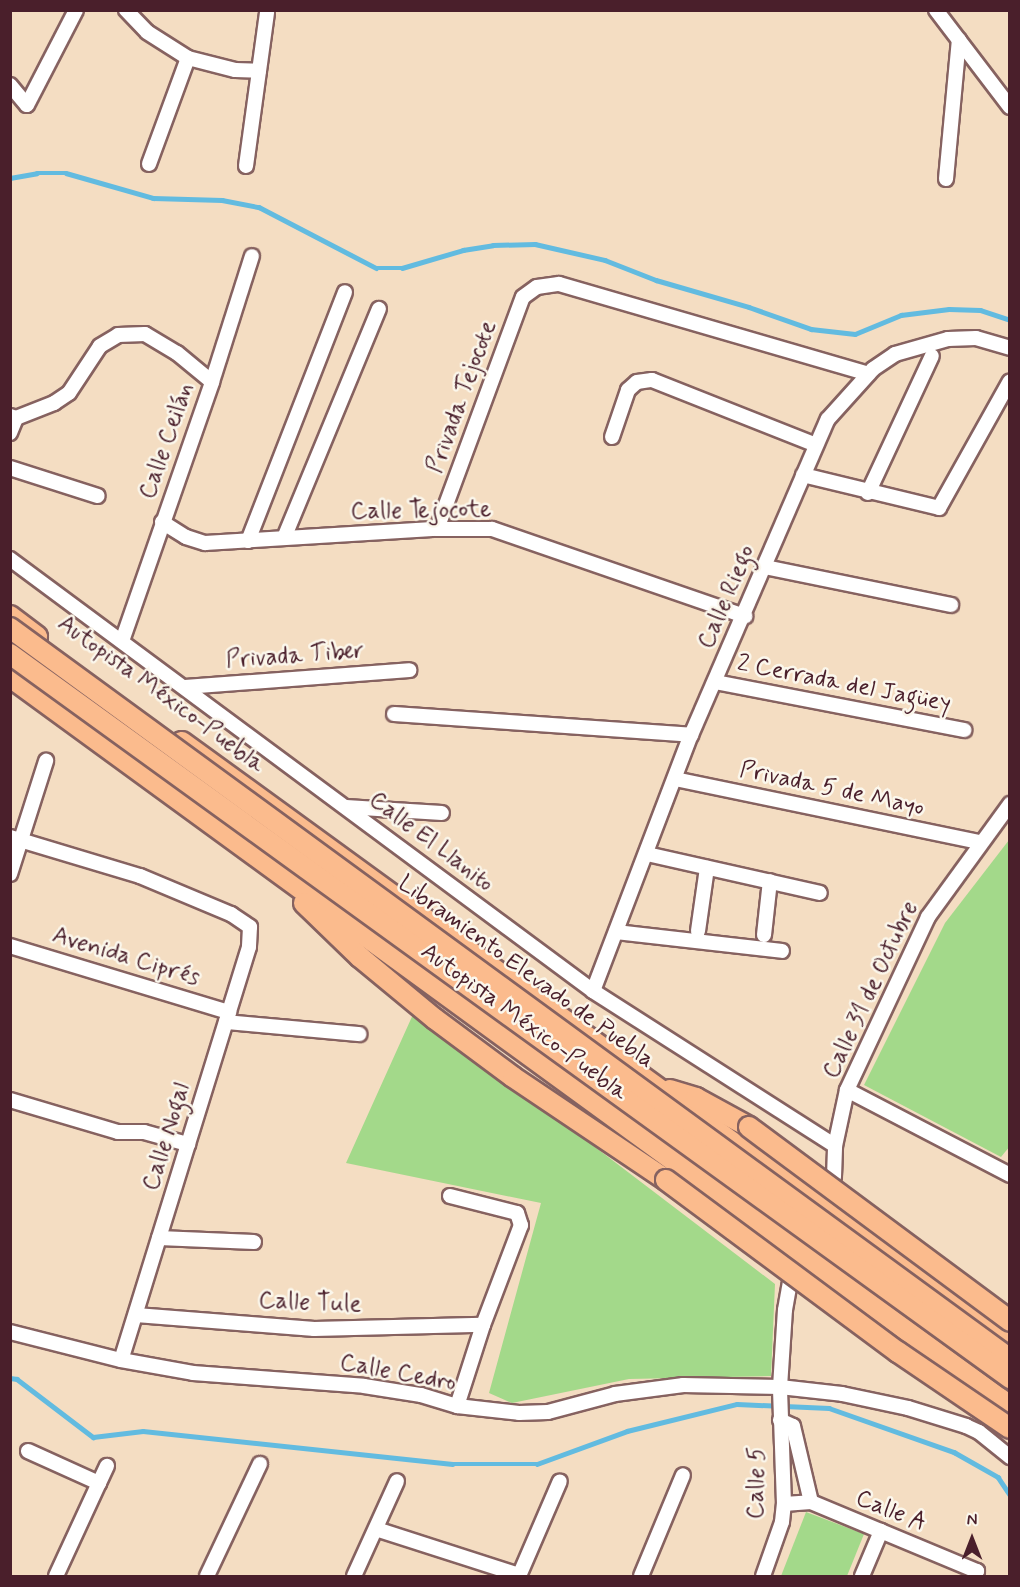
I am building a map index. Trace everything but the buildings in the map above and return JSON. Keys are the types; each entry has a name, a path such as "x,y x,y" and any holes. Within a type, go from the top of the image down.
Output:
{"highway":[{"name":"Autopista México-Puebla","path":"10,616 1010,1344"},
{"name":"Libramiento Elevado de Puebla","path":"10,628 1010,1359"},
{"name":"Libramiento Elevado de Puebla","path":"10,654 1010,1378"},
{"name":"Autopista México-Puebla","path":"10,677 1010,1406"},
{"path":"281,876 318,919 435,1019 513,1077 666,1180 898,1352 1010,1428"},
{"path":"657,1086 696,1098 749,1126 854,1202 1010,1321"}],"street":[{"path":"126,10 147,32 188,58 235,70 259,71"},
{"path":"936,10 1010,107"},
{"path":"10,85 27,105 74,11"},
{"path":"246,166 267,12"},
{"path":"946,179 959,40"},
{"path":"149,164 188,58"},
{"name":"Calle Ceilán","path":"122,641 212,382 252,256"},
{"name":"Privada Tejocote","path":"437,529 523,297 537,287 559,284 868,374"},
{"path":"248,541 345,292"},
{"path":"284,538 379,309"},
{"path":"10,434 13,417 54,404 69,393 100,346 118,335 146,334 177,353 212,382"},
{"name":"Calle Riego","path":"593,991 691,735 745,615 828,419 868,374 895,354 948,339 976,338 1010,348"},
{"path":"868,493 932,356"},
{"path":"612,437 627,390 637,382 652,380 816,445"},
{"path":"803,475 868,493 939,508 1010,381"},
{"path":"10,468 98,496"},
{"name":"Calle Tejocote","path":"162,522 186,537 205,543 437,529 492,529 745,615"},
{"name":"Calle El Llanito","path":"10,559 593,991 835,1146"},
{"path":"765,567 951,605"},
{"name":"Privada Tiber","path":"184,687 409,670"},
{"name":"2 Cerrada del Jagüey","path":"715,682 964,730"},
{"path":"394,714 691,735"},
{"path":"10,874 16,838 46,761"},
{"name":"Privada 5 de Mayo","path":"675,779 981,842"},
{"name":"Calle 31 de Octubre","path":"834,1177 835,1146 847,1090 928,917 1010,804"},
{"path":"346,807 442,813"},
{"name":"Calle Nogal","path":"16,838 140,876 231,914 250,927 249,947 121,1360"},
{"path":"647,854 820,893"},
{"path":"698,931 707,868"},
{"path":"764,935 770,882"},
{"path":"616,932 782,951"},
{"name":"Avenida Ciprés","path":"10,946 228,1017 359,1034"},
{"path":"847,1090 1010,1175"},
{"path":"10,1100 118,1132 144,1132 188,1144"},
{"path":"450,1196 518,1213 521,1218 521,1225 483,1325 457,1406"},
{"path":"159,1238 254,1242"},
{"name":"Calle 5","path":"763,1576 782,1522 784,1504 780,1391 785,1310 790,1281"},
{"name":"Calle Tule","path":"136,1315 314,1329 483,1325"},
{"name":"Calle Cedro","path":"10,1332 121,1360 193,1373 364,1386 421,1395 457,1406 519,1413 548,1412 615,1394 655,1387 842,1394 908,1408 979,1432 1010,1457"},
{"path":"780,1418 794,1426 811,1502"},
{"path":"28,1451 99,1483"},
{"path":"207,1576 260,1464"},
{"path":"56,1576 107,1466"},
{"path":"641,1576 683,1475"},
{"path":"354,1576 397,1481"},
{"path":"376,1528 519,1576 560,1481"},
{"name":"Calle A","path":"784,1504 811,1502 976,1574"},
{"path":"862,1576 881,1531"}],"green space":[{"path":"1009,840 1010,1146 1001,1157 864,1085 945,923"},
{"path":"415,1010 775,1284 771,1376 629,1379 512,1403 489,1393 541,1203 346,1163"},
{"path":"806,1512 864,1534 847,1576 781,1576"}],"waterway":[{"path":"10,178 37,173 66,173 153,198 222,200 259,207 376,268 402,268 463,250 493,245 535,244 605,260 656,280 749,307 811,329 855,334 901,315 949,309 980,310 1010,320"},
{"path":"10,1378 17,1379 93,1437 143,1431 452,1464 537,1464 627,1431 737,1404 829,1408 954,1452 998,1477 1010,1495"}]}
